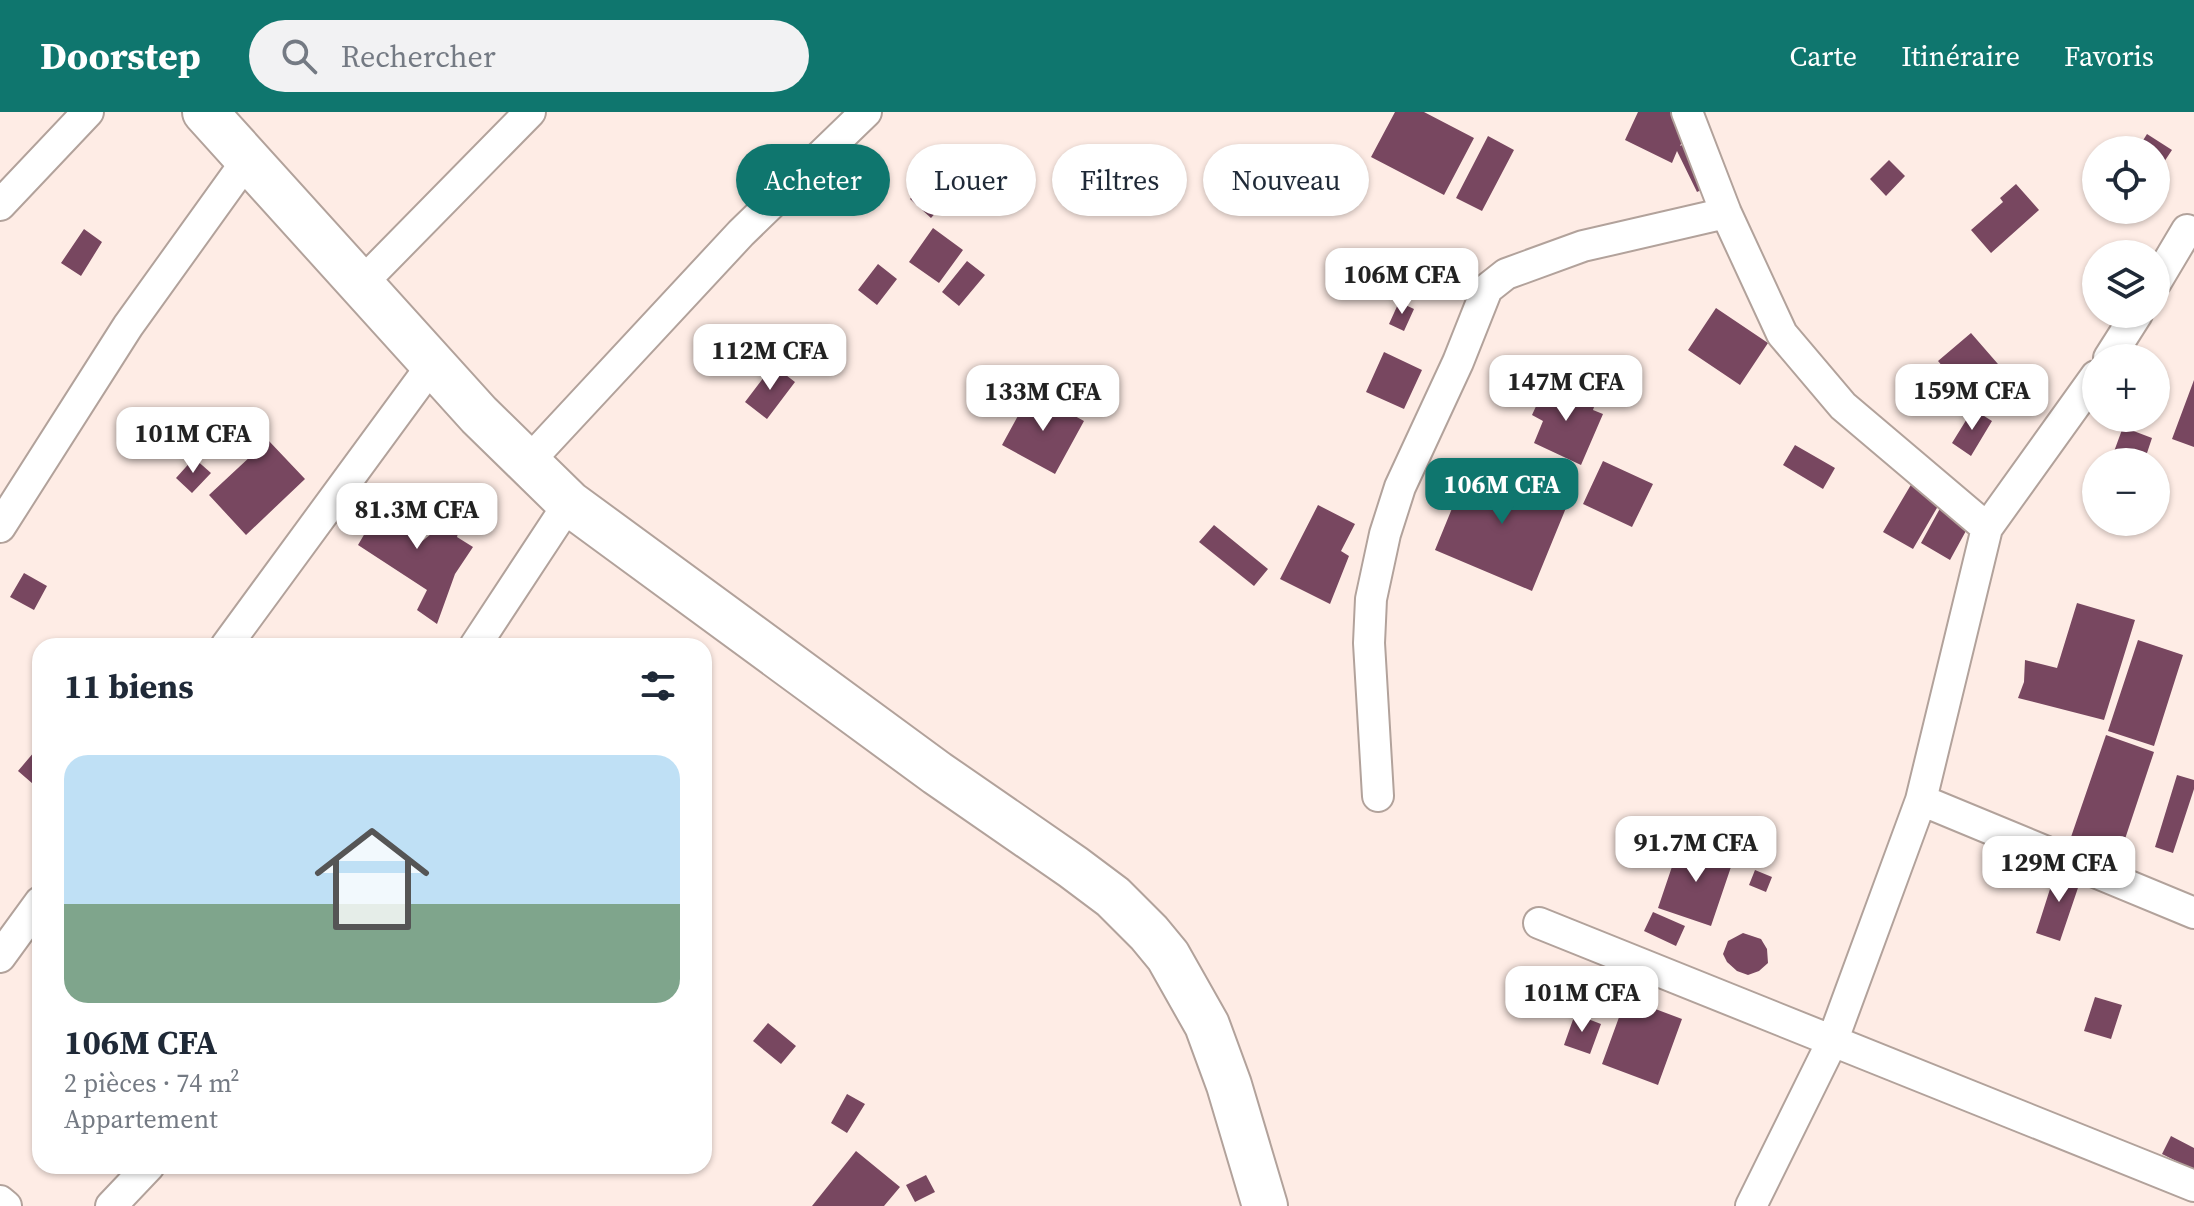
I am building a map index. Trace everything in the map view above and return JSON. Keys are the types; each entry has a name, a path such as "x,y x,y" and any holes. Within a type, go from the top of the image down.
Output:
{"street":[{"path":"0,205 88,112"},
{"path":"205,112 432,365 569,503 925,764 1073,867 1113,897 1149,933 1168,956 1207,1025 1229,1085 1265,1206"},
{"path":"360,285 530,112"},
{"path":"528,462 741,233 866,112"},
{"path":"1687,112 1726,213 1782,334 1843,406 1987,528"},
{"path":"0,527 128,326 248,159"},
{"path":"1378,796 1369,643 1371,599 1385,534 1400,487 1458,362 1487,289 1506,274 1583,246 1726,213"},
{"path":"2170,259 2187,230"},
{"path":"232,638 432,365"},
{"path":"1751,1206 1832,1042 1921,800 1987,528 2082,396"},
{"path":"480,638 569,503"},
{"path":"1921,800 2194,913"},
{"path":"2,950 32,912"},
{"path":"1539,923 2194,1186"},
{"path":"111,1206 141,1174"},
{"path":"0,1201 6,1206"}],"building":[{"path":"1395,112 1424,112 1474,138 1444,195 1371,157"},
{"path":"1638,112 1688,112 1695,115 1680,146 1700,136 1722,180 1697,192 1677,151 1672,163 1625,140"},
{"path":"1488,136 1514,150 1482,211 1456,198"},
{"path":"1889,160 1905,176 1886,196 1870,179"},
{"path":"2016,184 2039,210 1991,253 1971,230 2003,202 2000,198"},
{"path":"933,228 963,250 939,283 909,262"},
{"path":"84,229 102,242 81,276 61,263"},
{"path":"967,261 985,275 959,306 942,292"},
{"path":"878,264 897,279 877,305 858,290"},
{"path":"1399,302 1414,309 1404,331 1389,324"},
{"path":"1716,308 1768,343 1740,385 1688,350"},
{"path":"1971,333 2011,379 1978,408 1938,361"},
{"path":"1384,352 1422,370 1404,409 1366,392"},
{"path":"773,365 795,382 767,419 745,402"},
{"path":"1548,380 1595,404 1593,410 1603,414 1581,465 1534,443 1543,421 1532,415"},
{"path":"2194,380 2194,447 2172,439"},
{"path":"1031,392 1084,421 1055,474 1002,445"},
{"path":"1973,409 1992,421 1971,456 1952,443"},
{"path":"2121,432 2136,432 2152,438 2149,448 2115,448"},
{"path":"268,440 305,479 246,535 209,495"},
{"path":"1795,445 1835,468 1823,489 1783,465"},
{"path":"194,458 211,473 192,493 176,478"},
{"path":"1603,461 1653,484 1632,527 1583,504"},
{"path":"1471,462 1568,503 1532,591 1435,550"},
{"path":"1912,483 1941,501 1913,549 1883,532"},
{"path":"389,492 403,501 409,496 423,506 415,547 447,521 459,530 457,537 473,547 455,574 437,624 417,610 427,590 358,545"},
{"path":"1949,492 1978,509 1950,560 1921,543"},
{"path":"1318,505 1355,524 1341,551 1349,556 1330,604 1280,579"},
{"path":"1214,525 1268,569 1254,586 1199,542"},
{"path":"24,573 47,586 34,610 10,597"},
{"path":"2077,603 2135,620 2104,720 2018,698 2024,682 2025,660 2057,668"},
{"path":"2138,640 2183,655 2154,746 2108,731"},
{"path":"2106,735 2154,752 2120,854 2071,837"},
{"path":"32,754 32,783 18,771"},
{"path":"2177,775 2194,780 2194,789 2173,853 2155,847"},
{"path":"1680,843 1733,861 1711,926 1658,908"},
{"path":"2057,867 2082,876 2060,941 2036,933"},
{"path":"1755,870 1772,877 1766,892 1749,885"},
{"path":"1653,912 1685,926 1676,946 1644,931"},
{"path":"1743,933 1761,939 1767,949 1768,963 1748,975 1737,971 1723,954 1728,941"},
{"path":"2095,997 2122,1005 2111,1039 2084,1031"},
{"path":"1626,998 1682,1019 1658,1085 1602,1064"},
{"path":"1575,1014 1601,1024 1590,1054 1564,1045"},
{"path":"768,1023 796,1046 781,1064 753,1041"},
{"path":"847,1094 865,1104 847,1133 831,1123"},
{"path":"2171,1136 2194,1148 2194,1170 2162,1154"},
{"path":"856,1151 900,1187 884,1206 812,1206"},
{"path":"926,1175 935,1192 915,1202 906,1185"}]}
